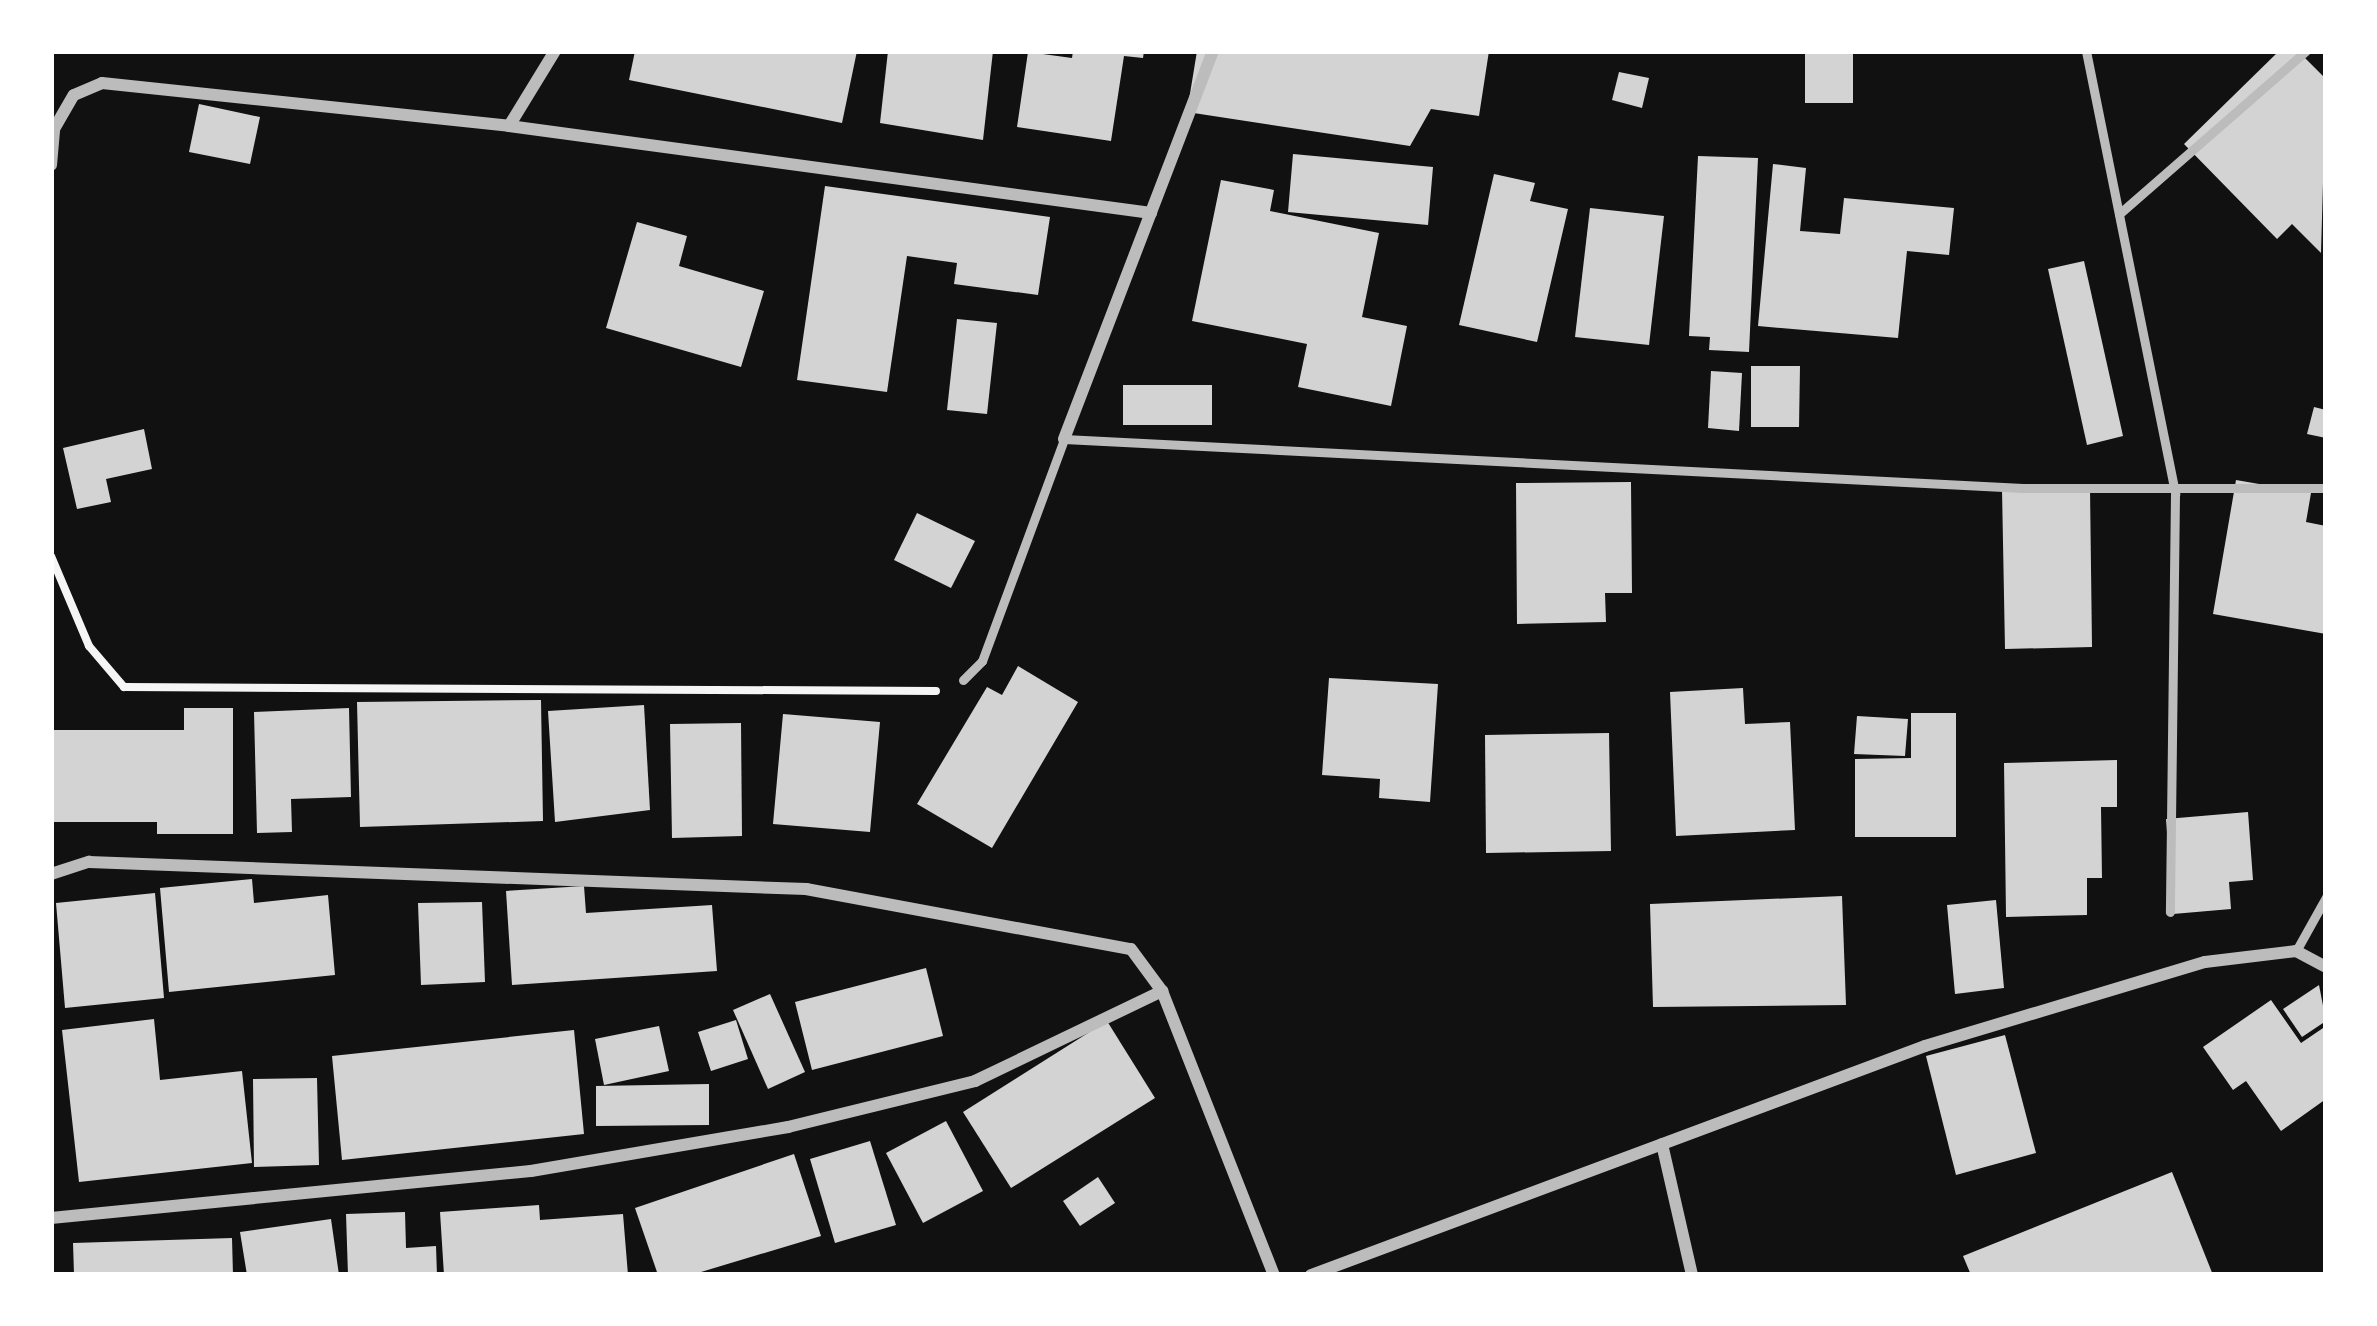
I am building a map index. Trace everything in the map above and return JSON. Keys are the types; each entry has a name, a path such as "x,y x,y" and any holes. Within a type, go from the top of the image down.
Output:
{"street":[{"path":"509,127 555,51"},
{"path":"1064,439 1213,51"},
{"path":"51,165 54,129 74,95 102,83 509,127 1151,213"},
{"path":"51,874 89,862 806,890 1131,949 1162,991 1274,1275"},
{"path":"1311,1275 1924,1046 2205,962 2296,951 2326,967"},
{"path":"51,1218 531,1171 788,1127 975,1081 1162,991"},
{"path":"1662,1144 1692,1275"}],"lane":[{"path":"2086,51 2175,494 2170,912"},
{"path":"2119,214 2306,51"},
{"path":"963,680 982,662 1064,439 2175,494 2326,488"},
{"path":"2296,951 2326,897"}],"path":[{"path":"51,556 88,646 124,687 918,693 963,680"}],"building":[{"path":"635,51 857,51 842,123 629,80"},
{"path":"888,51 993,51 983,140 880,123"},
{"path":"1073,51 1144,51 1143,58 1124,56 1111,141 1017,127 1028,52 1072,58"},
{"path":"1197,51 1489,51 1479,116 1431,109 1410,146 1187,112"},
{"path":"1805,51 1853,51 1853,103 1805,103"},
{"path":"2279,51 2298,51 2326,79 2321,253 2292,224 2277,239 2184,144"},
{"path":"1619,72 1649,78 1642,108 1612,100"},
{"path":"199,104 260,117 250,164 189,152"},
{"path":"1293,154 1433,167 1428,225 1288,212"},
{"path":"1698,156 1758,158 1749,352 1709,350 1710,337 1689,336"},
{"path":"1773,164 1806,168 1800,231 1840,234 1844,198 1954,208 1949,255 1907,251 1898,338 1758,326"},
{"path":"1494,174 1535,183 1530,201 1568,209 1537,342 1459,325"},
{"path":"1221,180 1274,190 1270,211 1379,233 1362,317 1407,326 1391,406 1298,387 1307,344 1192,321"},
{"path":"825,186 1050,217 1038,295 954,284 957,263 907,256 887,392 797,380"},
{"path":"1590,208 1664,216 1649,345 1575,337"},
{"path":"637,222 687,236 679,266 764,291 741,367 606,328"},
{"path":"2084,261 2123,436 2087,445 2048,269"},
{"path":"957,319 997,323 987,414 947,410"},
{"path":"1751,366 1800,366 1799,427 1751,427"},
{"path":"1711,371 1742,373 1739,431 1708,428"},
{"path":"1123,385 1212,385 1212,425 1123,425"},
{"path":"2314,407 2326,410 2326,438 2307,434"},
{"path":"144,429 152,469 106,479 111,502 77,509 63,448"},
{"path":"2236,480 2311,493 2306,522 2326,526 2326,634 2213,614"},
{"path":"1631,482 1632,593 1605,593 1606,622 1517,624 1516,483"},
{"path":"2090,488 2092,647 2005,649 2002,489"},
{"path":"917,513 975,541 951,588 894,560"},
{"path":"1018,666 1078,702 992,848 917,804 987,687 1002,695"},
{"path":"1329,678 1438,684 1430,802 1379,798 1380,779 1322,775"},
{"path":"1743,688 1745,724 1790,722 1795,830 1676,836 1670,692"},
{"path":"541,700 543,821 360,827 357,702"},
{"path":"644,705 650,810 555,822 548,711"},
{"path":"184,708 233,708 233,834 157,834 157,822 51,822 51,730 184,730"},
{"path":"349,708 351,797 291,799 292,832 257,833 254,712"},
{"path":"1911,713 1956,713 1956,837 1855,837 1855,759 1911,758"},
{"path":"783,714 880,722 870,832 773,824"},
{"path":"1857,716 1908,719 1905,756 1854,754"},
{"path":"741,723 742,836 672,838 670,724"},
{"path":"1609,733 1611,851 1486,853 1485,735"},
{"path":"2117,760 2117,807 2101,807 2102,878 2087,878 2087,915 2006,917 2004,763"},
{"path":"2248,812 2253,880 2229,882 2231,909 2173,914 2166,819"},
{"path":"252,879 254,903 328,895 335,975 169,992 160,888"},
{"path":"584,886 586,913 712,905 717,971 512,985 506,891"},
{"path":"155,893 164,998 65,1008 56,903"},
{"path":"1842,896 1846,1005 1653,1007 1650,904"},
{"path":"1996,900 2004,988 1955,994 1947,905"},
{"path":"482,902 485,982 421,985 418,903"},
{"path":"926,968 943,1036 812,1070 795,1002"},
{"path":"2319,985 2326,1021 2302,1037 2283,1009"},
{"path":"770,994 805,1072 768,1089 733,1010"},
{"path":"2271,1000 2301,1043 2326,1026 2326,1099 2281,1131 2246,1081 2233,1090 2203,1047"},
{"path":"154,1019 160,1080 242,1071 252,1163 79,1182 62,1030"},
{"path":"736,1020 748,1059 711,1071 698,1032"},
{"path":"1107,1021 1155,1098 1011,1188 963,1112"},
{"path":"659,1026 669,1071 604,1085 595,1039"},
{"path":"574,1030 584,1134 342,1160 332,1056"},
{"path":"2005,1035 2036,1153 1956,1175 1926,1056"},
{"path":"317,1078 319,1165 254,1167 253,1079"},
{"path":"709,1084 709,1125 596,1126 596,1086"},
{"path":"946,1121 983,1191 923,1223 886,1153"},
{"path":"870,1141 896,1225 835,1243 810,1159"},
{"path":"794,1154 821,1236 691,1275 658,1275 635,1208"},
{"path":"2172,1172 2213,1275 1971,1275 1963,1256"},
{"path":"1098,1177 1115,1203 1080,1226 1063,1201"},
{"path":"539,1205 540,1220 623,1214 628,1275 444,1275 440,1212"},
{"path":"405,1212 406,1248 436,1246 437,1275 348,1275 346,1214"},
{"path":"331,1219 339,1275 247,1275 240,1232"},
{"path":"232,1238 233,1275 74,1275 73,1243"}]}
